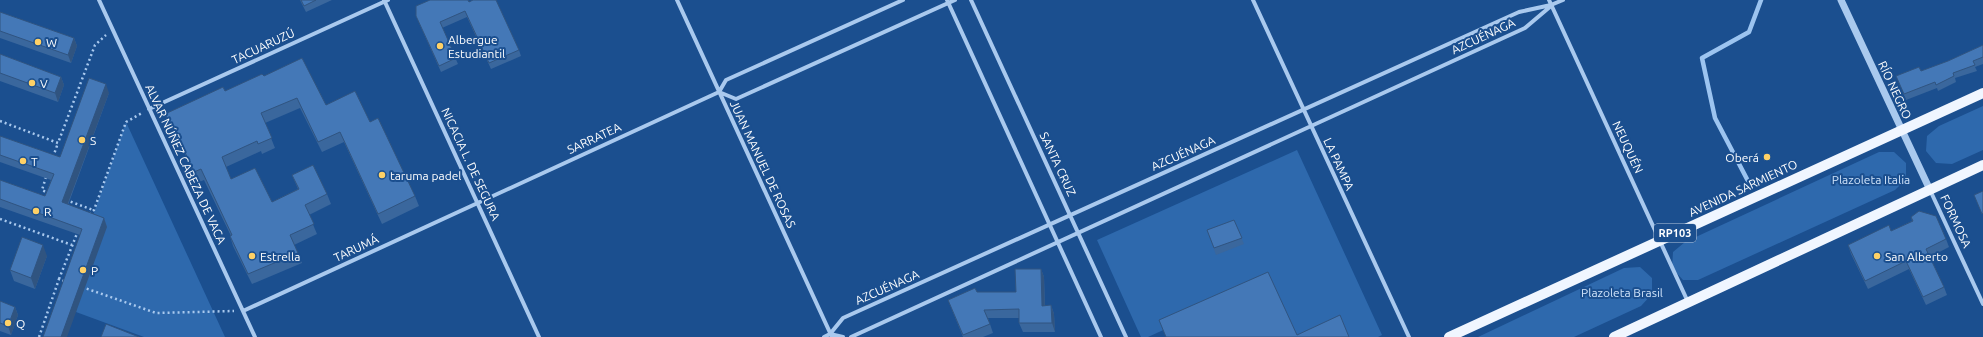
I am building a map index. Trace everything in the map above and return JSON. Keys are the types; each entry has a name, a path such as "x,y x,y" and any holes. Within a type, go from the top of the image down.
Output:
{"main road":[{"name":"AVENIDA SARMIENTO","path":"1449,337 1983,93"},
{"path":"1614,337 1983,165"}],"street":[{"name":"ALVAR NÚÑEZ CABEZA DE VACA","path":"99,0 255,337"},
{"name":"TACUARUZÚ","path":"149,109 386,0"},
{"name":"NICACIA L. DE SEGURA","path":"386,0 539,337"},
{"name":"JUAN MANUEL DE ROSAS","path":"677,0 831,336"},
{"name":"SARRATEA","path":"477,203 719,92 726,80 903,0"},
{"path":"719,92 736,100 955,0"},
{"name":"SANTA CRUZ","path":"971,0 1126,337"},
{"name":"LA PAMPA","path":"1253,0 1409,337"},
{"name":"NEUQUÉN","path":"1549,0 1688,302"},
{"name":"AZCUÉNAGA","path":"824,337 831,336 843,318 1520,12 1551,5 1563,0"},
{"name":"RÍO NEGRO","path":"1841,0 1930,190"},
{"path":"948,2 1101,337"},
{"name":"AZCUÉNAGA","path":"851,337 1525,28 1551,5"},
{"name":"FORMOSA","path":"1930,190 1983,304"},
{"name":"TARUMÁ","path":"243,311 477,203"},
{"path":"831,336 843,337"}],"path":[{"path":"51,164 95,45 112,29"},
{"path":"83,219 94,210 126,122 149,109"},
{"path":"0,120 58,144"},
{"path":"49,170 42,190 49,193"},
{"path":"64,199 94,210"},
{"path":"0,219 72,245"},
{"path":"38,337 80,225"},
{"path":"59,279 74,284"},
{"path":"81,287 156,313 243,311"}],"green space":[{"path":"1983,106 1983,150 1952,164 1936,163 1926,151 1927,136 1939,126"},
{"path":"126,122 225,337 144,337 76,312 91,221"},
{"path":"1297,150 1382,335 1378,337 1297,337 1271,281 1148,337 1141,337 1097,240"},
{"name":"Plazoleta Italia","path":"1879,152 1894,152 1906,163 1906,179 1895,190 1698,280 1683,280 1672,268 1673,252 1685,242"},
{"name":"Plazoleta Brasil","path":"1640,267 1652,278 1652,294 1641,306 1574,337 1478,337 1624,268"}],"building":[{"path":"301,0 316,0 304,6"},
{"path":"430,0 468,0 469,2 473,0 496,0 519,50 489,63 465,11 440,22 456,58 439,66 416,16 416,6"},
{"path":"0,12 74,38 68,55 0,31"},
{"path":"1983,45 1983,57 1973,61 1975,65 1953,73 1954,76 1936,85 1935,82 1904,94 1896,76 1919,67 1921,71 1948,61"},
{"path":"0,54 61,77 55,93 0,73"},
{"path":"302,58 326,105 355,91 370,122 378,118 415,196 378,214 340,132 318,142 297,98 261,113 272,138 258,144 257,141 222,157 231,179 255,168 272,202 299,189 292,175 313,165 327,194 305,205 314,224 290,235 298,253 248,274 230,236 232,235 201,169 194,172 178,137 175,138 165,114 223,87 225,91 262,74 264,76"},
{"path":"89,78 106,84 62,202 104,218 61,337 43,337 82,229 0,199 0,180 45,196 54,174 0,155 0,136 60,157"},
{"path":"1983,191 1983,213 1982,214 1974,195"},
{"path":"1919,211 1936,216 1946,239 1926,249 1944,287 1923,297 1906,261 1865,281 1848,245 1889,225 1891,231 1913,221 1911,217"},
{"path":"1234,220 1242,238 1214,248 1207,230"},
{"path":"22,237 43,245 31,278 10,270"},
{"path":"1015,269 1041,269 1042,306 1051,305 1052,323 1019,323 1019,309 984,310 990,324 963,335 948,300 975,288 977,292 1016,292"},
{"path":"1268,272 1297,335 1340,315 1349,337 1166,337 1159,320"},
{"path":"0,301 15,307 8,326 0,323"},
{"path":"106,324 139,337 101,337"}],"waterway":[{"path":"1748,181 1715,118 1702,58 1749,32 1761,0"}],"place":[{"name":"W","path":"38,42"},
{"name":"Albergue Estudiantil","path":"440,46"},
{"name":"V","path":"32,83"},
{"name":"S","path":"82,140"},
{"name":"Oberá","path":"1767,157"},
{"name":"T","path":"23,161"},
{"name":"taruma padel","path":"382,175"},
{"name":"R","path":"36,211"},
{"name":"Estrella","path":"252,256"},
{"name":"San Alberto","path":"1877,256"},
{"name":"P","path":"83,270"},
{"name":"Q","path":"8,323"}]}
